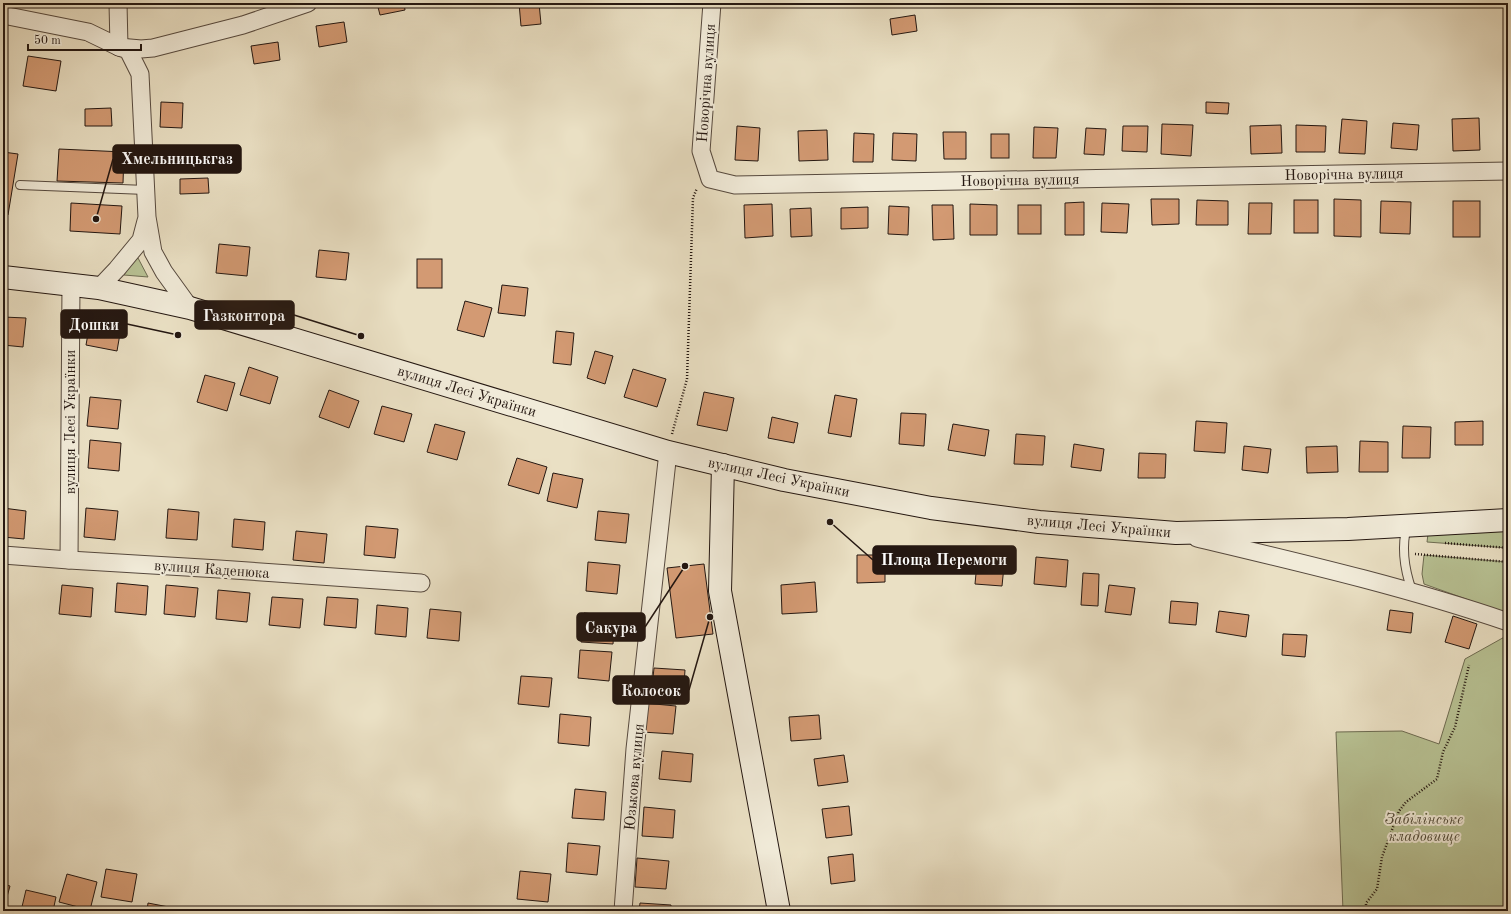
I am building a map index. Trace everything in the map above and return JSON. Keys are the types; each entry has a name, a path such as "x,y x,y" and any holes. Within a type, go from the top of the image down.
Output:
{"main road":[{"name":"вулиця Лесі Українки","path":"3,277 99,288 190,308 668,452 784,480 931,508 1040,522 1176,533 1348,529 1508,520"},
{"path":"723,465 720,591 779,911"}],"street":[{"path":"118,3 119,47"},
{"path":"119,47 141,49 153,48 244,25 308,3"},
{"name":"Новорічна вулиця","path":"712,3 701,152 710,179 735,185 1508,171"},
{"path":"3,15 88,32 128,50 140,74 147,217 153,252 164,272 190,308"},
{"path":"99,288 117,269 140,240 147,217"},
{"name":"вулиця Лесі Українки","path":"69,560 71,285"},
{"name":"Юзькова вулиця","path":"623,911 635,749 668,452"},
{"path":"1176,533 1328,569 1457,605 1508,622"},
{"name":"вулиця Каденюка","path":"3,555 421,583"}],"lane":[{"path":"20,185 146,190"},
{"path":"1407,525 1404,553 1407,576 1412,592"}],"path":[{"path":"668,452 687,379 693,198 698,185 710,179"},
{"path":"1442,543 1508,548"},
{"path":"1404,553 1508,562"},
{"path":"1366,911 1366,903 1376,889 1382,857 1399,811 1406,802 1437,779 1443,752 1455,727 1469,665"}],"green space":[{"path":"138,258 148,277 124,275 134,260"},
{"path":"1508,526 1508,548 1427,542 1428,534"},
{"path":"1424,555 1508,562 1508,614 1424,584 1422,574"},
{"name":"Забілінське кладовище","path":"1508,635 1508,911 1343,911 1336,732 1402,731 1439,744 1465,659"}],"building":[{"path":"377,3 404,3 405,10 380,15"},
{"path":"519,3 539,3 541,24 521,26"},
{"path":"915,15 917,31 892,35 890,19"},
{"path":"344,22 347,42 319,47 316,26"},
{"path":"278,42 280,60 254,64 251,46"},
{"path":"28,56 61,61 56,91 23,86"},
{"path":"161,102 183,103 182,128 160,127"},
{"path":"1206,102 1229,103 1228,114 1206,113"},
{"path":"111,108 112,126 85,126 85,109"},
{"path":"1479,118 1480,150 1453,151 1452,119"},
{"path":"1342,119 1367,121 1365,154 1339,153"},
{"path":"1393,123 1419,125 1417,150 1391,148"},
{"path":"1162,124 1193,125 1191,156 1161,154"},
{"path":"1281,125 1282,153 1251,154 1250,126"},
{"path":"1296,125 1326,126 1325,152 1296,152"},
{"path":"737,126 760,128 758,161 735,160"},
{"path":"1123,126 1148,126 1147,152 1122,151"},
{"path":"1034,127 1058,128 1056,158 1033,158"},
{"path":"1086,128 1106,129 1104,155 1084,154"},
{"path":"827,130 828,160 799,161 798,131"},
{"path":"943,132 966,132 966,159 944,159"},
{"path":"854,133 874,134 873,162 853,162"},
{"path":"893,133 917,134 916,161 892,160"},
{"path":"991,134 1009,134 1009,158 991,158"},
{"path":"59,149 124,152 123,183 57,181"},
{"path":"3,152 18,154 8,215 3,214"},
{"path":"208,178 209,193 180,194 180,179"},
{"path":"1151,199 1179,199 1179,224 1152,225"},
{"path":"1334,199 1361,200 1361,237 1334,236"},
{"path":"1197,200 1228,201 1228,225 1196,225"},
{"path":"1294,200 1318,200 1318,233 1294,233"},
{"path":"1381,201 1411,202 1410,234 1380,233"},
{"path":"1453,201 1480,201 1480,237 1453,237"},
{"path":"1084,202 1084,235 1065,235 1065,203"},
{"path":"71,203 122,206 120,234 70,231"},
{"path":"1102,203 1129,204 1127,233 1101,232"},
{"path":"1249,203 1272,203 1271,234 1248,234"},
{"path":"772,204 773,236 745,238 744,205"},
{"path":"970,204 997,205 997,235 970,235"},
{"path":"932,205 953,205 954,239 933,240"},
{"path":"1018,205 1041,205 1041,234 1018,234"},
{"path":"889,206 909,207 908,235 888,234"},
{"path":"868,207 868,228 841,229 841,208"},
{"path":"811,208 812,236 791,237 790,209"},
{"path":"219,244 250,247 247,276 216,273"},
{"path":"319,250 349,253 346,280 316,277"},
{"path":"417,259 442,259 442,288 417,288"},
{"path":"502,285 528,288 525,316 498,313"},
{"path":"465,301 492,308 484,337 457,330"},
{"path":"3,317 26,318 23,347 3,345"},
{"path":"91,317 122,322 117,351 86,345"},
{"path":"556,331 574,333 571,365 553,363"},
{"path":"595,351 613,356 605,384 587,378"},
{"path":"249,367 278,377 270,404 240,395"},
{"path":"633,369 666,379 657,407 624,397"},
{"path":"205,375 235,383 227,411 197,402"},
{"path":"329,390 359,401 349,428 319,417"},
{"path":"704,392 734,398 727,431 697,425"},
{"path":"835,395 857,399 851,437 828,433"},
{"path":"90,397 121,400 118,429 87,426"},
{"path":"382,406 412,414 404,442 374,434"},
{"path":"901,413 926,414 924,446 899,444"},
{"path":"772,417 798,423 794,443 768,438"},
{"path":"1196,421 1227,423 1225,453 1194,451"},
{"path":"1483,421 1483,445 1455,445 1455,422"},
{"path":"435,424 465,432 457,460 427,452"},
{"path":"953,424 989,430 985,456 948,450"},
{"path":"1403,426 1431,427 1430,458 1402,458"},
{"path":"1016,434 1045,436 1043,465 1014,464"},
{"path":"90,440 121,443 119,471 88,468"},
{"path":"1360,441 1388,442 1388,472 1359,472"},
{"path":"1074,444 1104,449 1101,471 1071,467"},
{"path":"1244,446 1271,449 1268,473 1242,470"},
{"path":"1337,446 1338,472 1307,473 1306,447"},
{"path":"1139,453 1166,454 1165,478 1138,478"},
{"path":"517,458 547,467 539,494 508,485"},
{"path":"553,473 583,479 577,508 547,501"},
{"path":"3,508 26,511 24,539 3,537"},
{"path":"86,508 118,511 115,540 84,537"},
{"path":"168,509 199,512 197,540 166,538"},
{"path":"598,511 629,514 626,543 595,540"},
{"path":"234,519 265,522 263,550 232,547"},
{"path":"366,526 398,529 395,558 364,555"},
{"path":"296,531 327,534 324,563 293,560"},
{"path":"857,555 885,555 885,582 857,583"},
{"path":"1036,557 1068,560 1066,587 1034,584"},
{"path":"588,562 620,565 617,594 586,591"},
{"path":"977,563 1004,566 1002,586 975,584"},
{"path":"704,564 713,634 676,638 667,568"},
{"path":"1083,573 1099,574 1098,606 1081,605"},
{"path":"815,582 817,612 782,614 781,585"},
{"path":"117,583 148,586 146,615 115,612"},
{"path":"62,585 93,588 91,617 59,614"},
{"path":"166,585 198,588 195,617 164,614"},
{"path":"1109,585 1135,588 1131,615 1105,612"},
{"path":"218,590 250,593 247,622 216,619"},
{"path":"272,597 303,599 300,628 269,625"},
{"path":"327,597 358,599 356,628 324,625"},
{"path":"1171,601 1198,603 1196,625 1169,623"},
{"path":"377,605 408,608 406,637 375,634"},
{"path":"430,609 461,612 459,641 427,638"},
{"path":"1390,610 1413,613 1411,633 1387,630"},
{"path":"1219,611 1249,615 1246,637 1216,632"},
{"path":"584,613 615,616 613,644 581,642"},
{"path":"1453,616 1477,624 1469,649 1445,642"},
{"path":"1283,634 1307,635 1305,657 1282,655"},
{"path":"580,650 612,652 609,681 578,678"},
{"path":"654,668 685,670 683,699 651,696"},
{"path":"521,676 552,678 549,707 518,704"},
{"path":"644,703 676,706 673,734 642,732"},
{"path":"560,714 591,717 589,746 558,743"},
{"path":"819,715 821,739 791,741 789,717"},
{"path":"662,751 693,754 691,782 659,779"},
{"path":"844,755 848,782 818,786 814,759"},
{"path":"575,789 606,792 604,820 572,818"},
{"path":"849,806 852,835 826,838 822,809"},
{"path":"644,807 675,810 673,838 642,836"},
{"path":"568,843 600,846 597,875 566,872"},
{"path":"853,854 855,881 831,884 828,857"},
{"path":"637,858 669,861 666,889 635,887"},
{"path":"106,869 137,874 132,902 101,897"},
{"path":"520,871 551,874 548,902 517,899"},
{"path":"67,874 97,882 90,910 59,902"},
{"path":"3,884 10,886 3,911"},
{"path":"26,890 56,897 53,911 21,911"},
{"path":"148,903 179,909 178,911 147,911"},
{"path":"640,903 671,905 671,911 639,911"},
{"path":"869,907 869,911 834,911 834,908"},
{"path":"565,909 588,911 564,911"}],"place":[{"name":"Хмельницькгаз","path":"96,219"},
{"name":"Дошки","path":"178,335"},
{"name":"Газконтора","path":"361,336"},
{"name":"Площа Перемоги","path":"830,522"},
{"name":"Сакура","path":"685,566"},
{"name":"Колосок","path":"710,617"}]}
